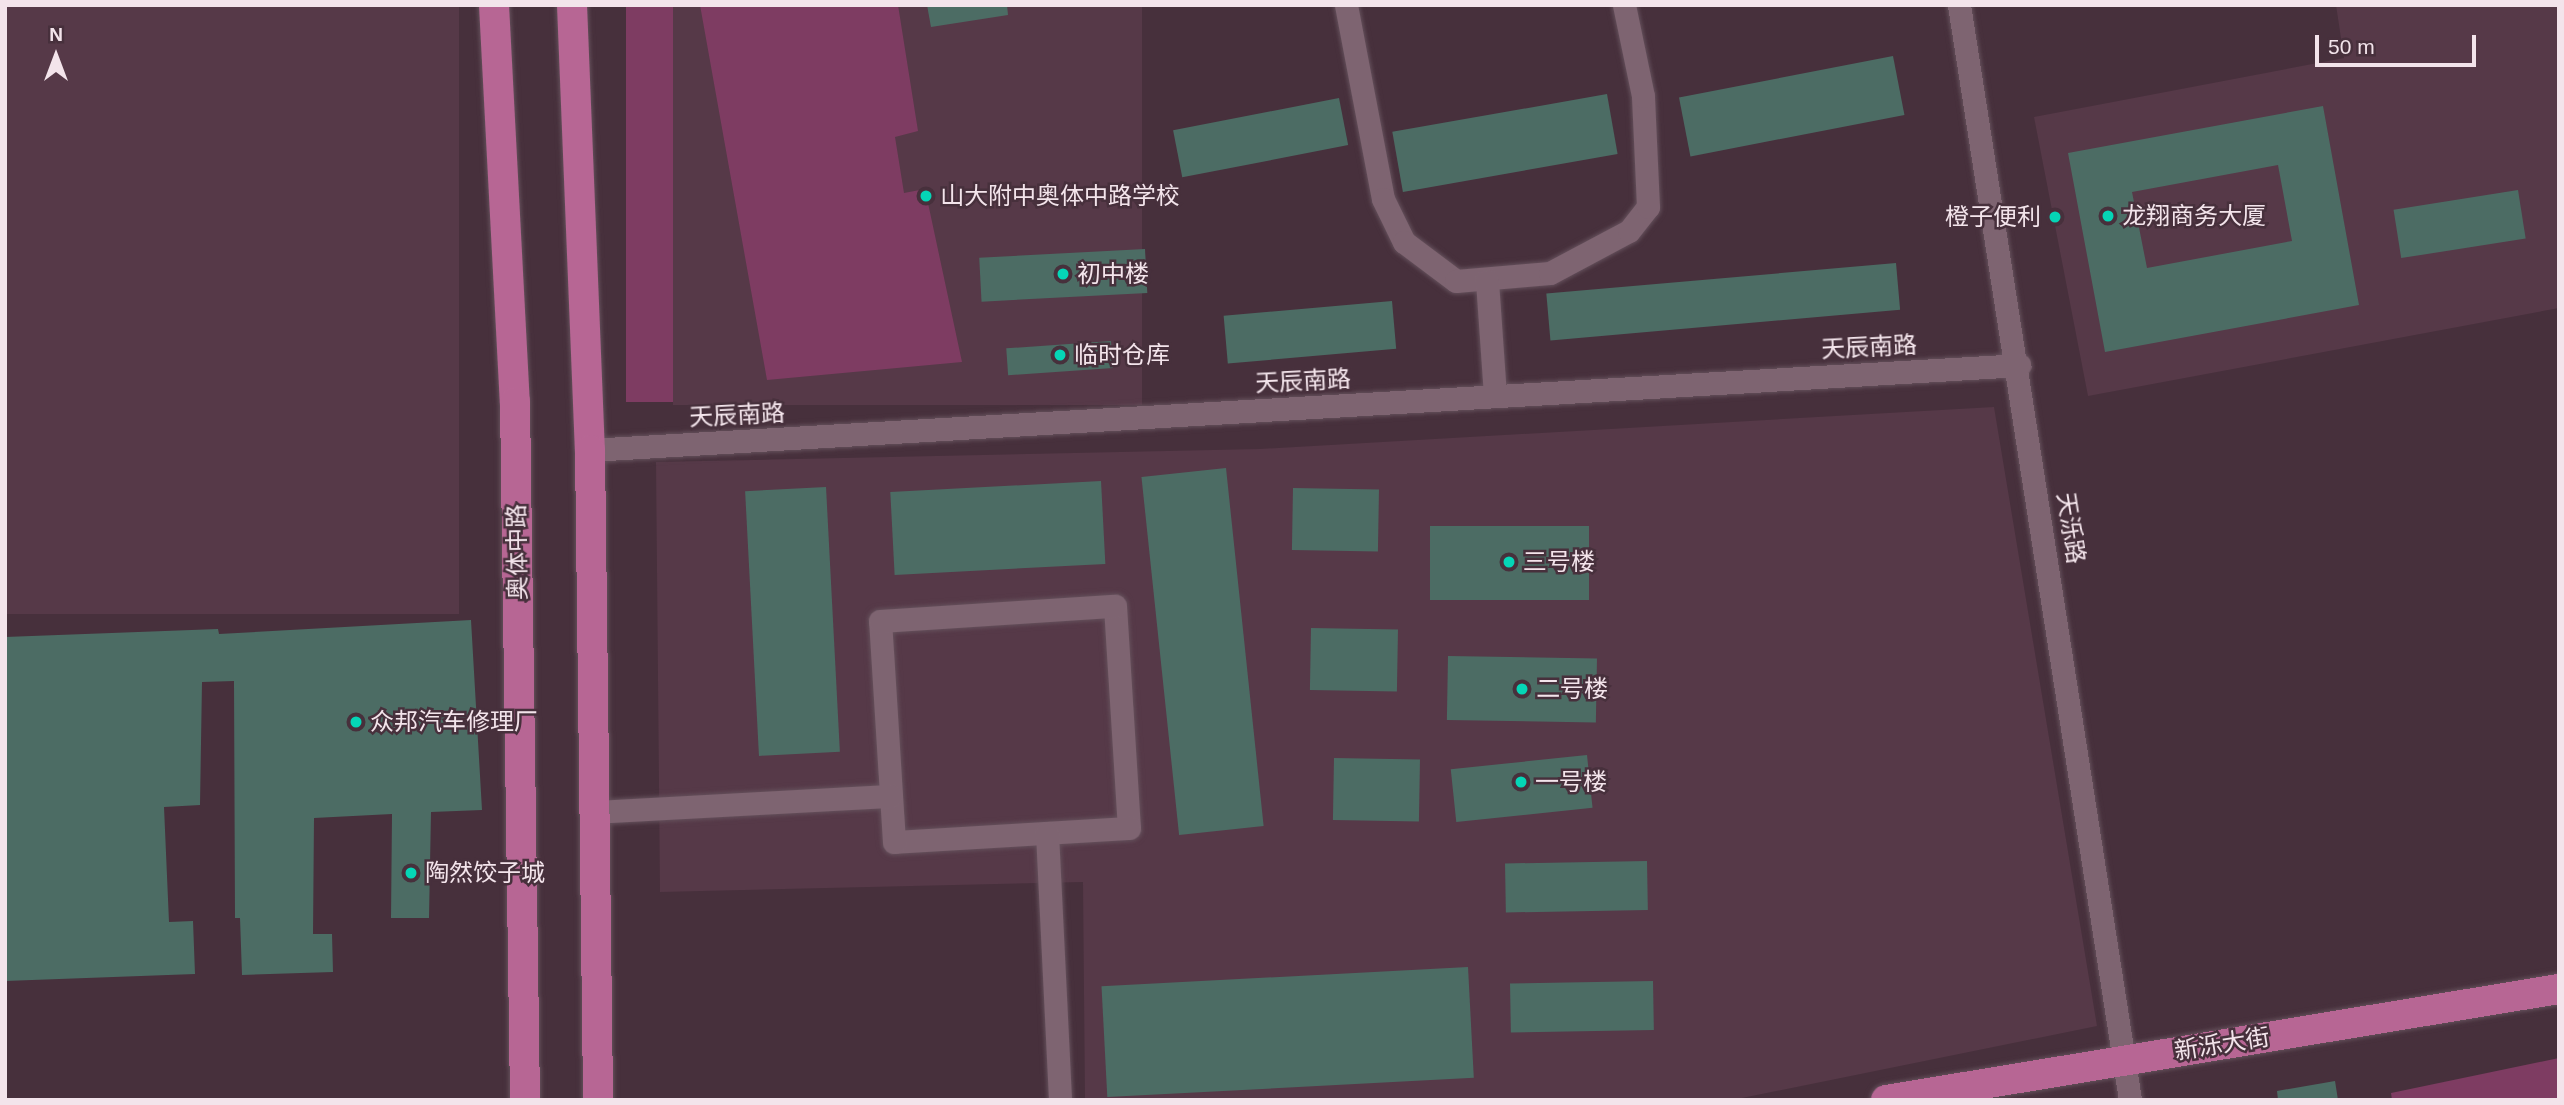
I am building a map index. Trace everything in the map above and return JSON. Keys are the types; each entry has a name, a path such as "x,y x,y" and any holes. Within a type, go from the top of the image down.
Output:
{"main road":[{"name":"奥体中路","path":"494,5 515,402 525,1100"},
{"path":"572,5 590,450 598,1100"},
{"name":"新泺大街","path":"1886,1100 2559,989"}],"street":[{"path":"1346,5 1383,199 1404,242 1456,281 1486,281 1550,273 1629,231 1648,208 1643,96 1624,5"},
{"name":"天泺路","path":"1959,5 2019,365 2130,1100"},
{"path":"1486,281 1495,396"},
{"name":"天辰南路","path":"590,450 2019,365"},
{"path":"1115,606 1129,828 894,842 891,796 880,621 1115,606"},
{"path":"594,812 891,796"},
{"path":"1047,833 1060,1100"}],"shaded area":[{"path":"5,5 459,5 459,614 5,614"},
{"path":"626,5 673,5 673,402 626,402"},
{"name":"山大附中奥体中路学校","path":"673,5 1142,5 1142,405 673,405"},
{"path":"700,5 898,5 918,131 895,137 904,193 925,189 962,362 767,380"},
{"path":"2336,5 2559,5 2559,308 2088,396 2034,117 2344,58"},
{"path":"1994,407 2097,1026 1732,1100 1085,1100 1083,882 660,892 656,462 1260,449"},
{"path":"2559,1058 2559,1100 2392,1100 2391,1093"}],"building":[{"path":"927,5 1007,5 1008,15 931,27"},
{"path":"1893,56 1904,115 1690,156 1679,98"},
{"path":"1607,94 1618,154 1403,192 1392,132"},
{"path":"1339,98 1348,145 1182,177 1173,130"},
{"name":"龙翔商务大厦","path":"2323,106 2359,305 2105,352 2068,153","holes":["2278,165 2292,241 2147,268 2132,192"]},
{"path":"2518,190 2526,238 2401,258 2394,210"},
{"name":"初中楼","path":"1145,249 1147,293 982,302 979,258"},
{"path":"1896,263 1900,310 1550,340 1546,294"},
{"path":"1392,301 1396,349 1228,364 1224,316"},
{"name":"临时仓库","path":"1111,341 1113,368 1008,375 1006,348"},
{"path":"1226,468 1264,826 1179,835 1141,477"},
{"path":"1101,481 1105,564 895,575 890,492"},
{"path":"826,487 840,752 759,756 745,491"},
{"path":"1293,488 1379,490 1378,551 1292,550"},
{"name":"三号楼","path":"1430,526 1589,526 1589,600 1430,600"},
{"path":"471,620 482,810 431,812 429,918 391,918 392,814 314,818 313,934 332,934 333,972 242,975 240,918 235,918 234,681 202,682 200,805 164,807 169,922 193,921 195,974 5,981 5,637 218,629 219,634"},
{"path":"1311,628 1398,630 1397,692 1310,690"},
{"name":"二号楼","path":"1448,656 1597,659 1596,723 1447,720"},
{"name":"一号楼","path":"1587,755 1593,808 1456,822 1451,769"},
{"path":"1334,758 1420,760 1419,821 1333,820"},
{"path":"1647,861 1648,910 1506,912 1505,863"},
{"path":"1468,967 1474,1078 1107,1097 1102,986"},
{"path":"1653,981 1654,1030 1511,1032 1510,983"},
{"path":"2335,1081 2338,1100 2278,1100 2277,1091"}],"place":[{"name":"山大附中奥体中路学校","path":"926,196"},
{"name":"龙翔商务大厦","path":"2108,216"},
{"name":"橙子便利","path":"2055,217"},
{"name":"初中楼","path":"1063,274"},
{"name":"临时仓库","path":"1060,355"},
{"name":"三号楼","path":"1509,562"},
{"name":"二号楼","path":"1522,689"},
{"name":"众邦汽车修理厂","path":"356,722"},
{"name":"一号楼","path":"1521,782"},
{"name":"陶然饺子城","path":"411,873"}]}
